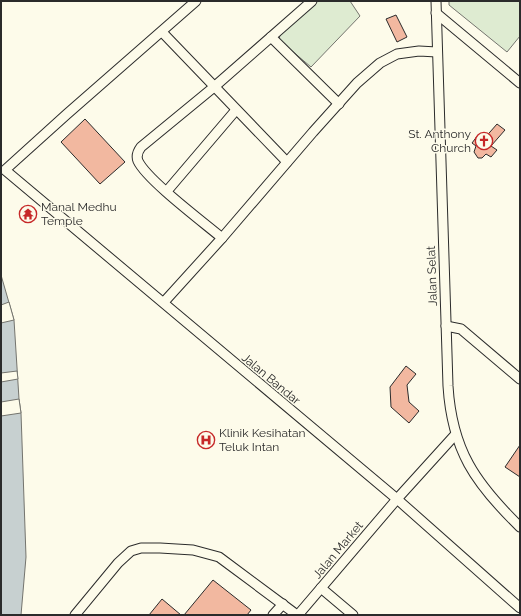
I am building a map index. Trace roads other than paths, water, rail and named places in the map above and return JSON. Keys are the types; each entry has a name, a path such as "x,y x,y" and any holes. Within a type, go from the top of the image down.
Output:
{"street":[{"path":"196,1 162,32 287,162"},
{"path":"222,238 167,191 142,167 138,160 137,153 141,147 214,87 312,1"},
{"name":"Jalan Selat","path":"436,1 448,402 455,434 466,461 495,503 520,527"},
{"path":"436,13 520,83"},
{"name":"Jalan Bandar","path":"162,32 5,170 397,499 520,608"},
{"path":"271,38 339,104"},
{"path":"164,302 339,104 380,63 404,53 437,52"},
{"path":"167,191 236,110"},
{"path":"446,326 461,330 518,374"},
{"name":"Jalan Market","path":"297,615 455,434"},
{"path":"75,615 118,563 131,551 141,548 193,550 219,557 297,615"},
{"path":"321,588 353,615"},
{"path":"273,615 283,604"}],"place":[{"name":"St. Anthony Church","path":"484,141"},
{"name":"Manal Medhu Temple","path":"28,214"},
{"name":"Klinik Kesihatan Teluk Intan","path":"206,440"}]}
